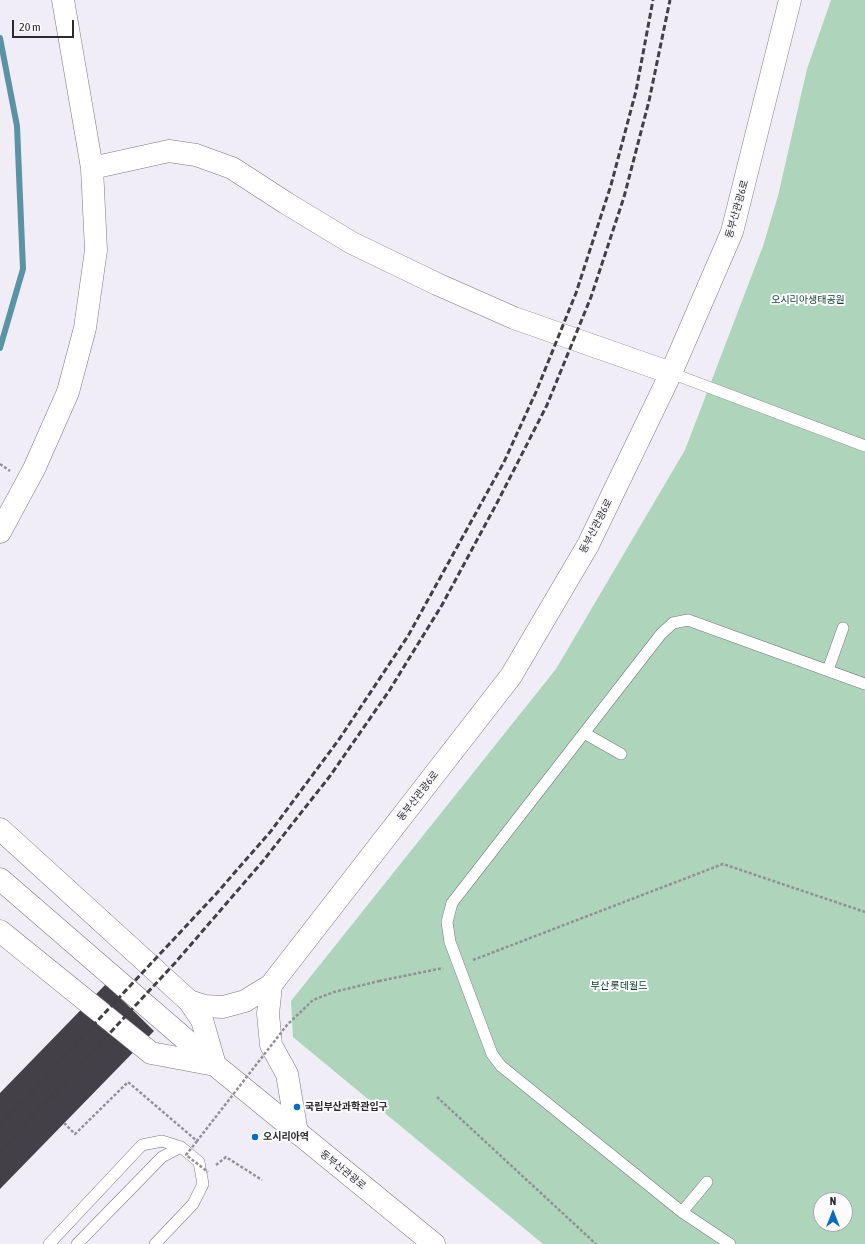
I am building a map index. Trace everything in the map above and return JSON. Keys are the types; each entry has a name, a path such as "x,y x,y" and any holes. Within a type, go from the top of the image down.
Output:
{"main road":[{"path":"0,532 34,469 68,392 85,328 96,250 92,168 63,0"},
{"name":"동부산관광6로","path":"189,1001 204,1006 223,1008 245,1001 271,985 511,676 588,545 671,373 732,232 790,0"},
{"path":"92,168 169,150 196,155 232,168 352,244 437,284 514,318 671,373"},
{"path":"0,830 189,1001 202,1020 215,1065 151,1053 0,931"},
{"name":"동부산관광로","path":"0,879 215,1065 296,1133 434,1244"},
{"path":"271,985 268,1014 271,1044 287,1074 296,1133"}],"lane":[{"path":"671,373 865,446"},
{"path":"730,1244 682,1212 501,1066 492,1054 457,966 450,942 447,922 452,903 661,634 673,623 688,620 865,684"},
{"path":"828,670 843,628"},
{"path":"584,733 621,754"},
{"path":"49,1244 142,1145 162,1141 181,1147 198,1162 203,1184 193,1204 155,1244"},
{"path":"77,1244 162,1157 181,1147"},
{"path":"682,1212 707,1182"}],"path":[{"path":"262,1180 226,1157 208,1172 186,1155 287,1025 313,1000 334,992 379,981 457,966 723,864 865,912"},
{"path":"64,1123 75,1134 128,1082 197,1141"},
{"path":"437,1097 596,1244"}],"green space":[{"name":"부산 롯데월드","path":"831,0 865,0 865,1244 543,1244 293,1037 291,1001 556,669 685,450 763,246 778,196 807,69"}],"building":[{"path":"106,984 154,1031 0,1189 0,1093"}],"waterway":[{"path":"0,38 17,126 23,269 0,348"}],"railway":[{"path":"0,1125 216,894 271,831 340,738 408,636 504,462 536,392 576,293 611,185 636,91 653,0"},
{"path":"0,1151 175,963 263,861 330,776 389,691 442,605 498,501 547,405 591,297 624,197 649,101 670,0"}],"place":[{"name":"국립부산과학관입구","path":"297,1107"},
{"name":"오시리아역","path":"255,1137"}],"park label":[{"name":"오시리아생태공원","path":"808,300"}]}
